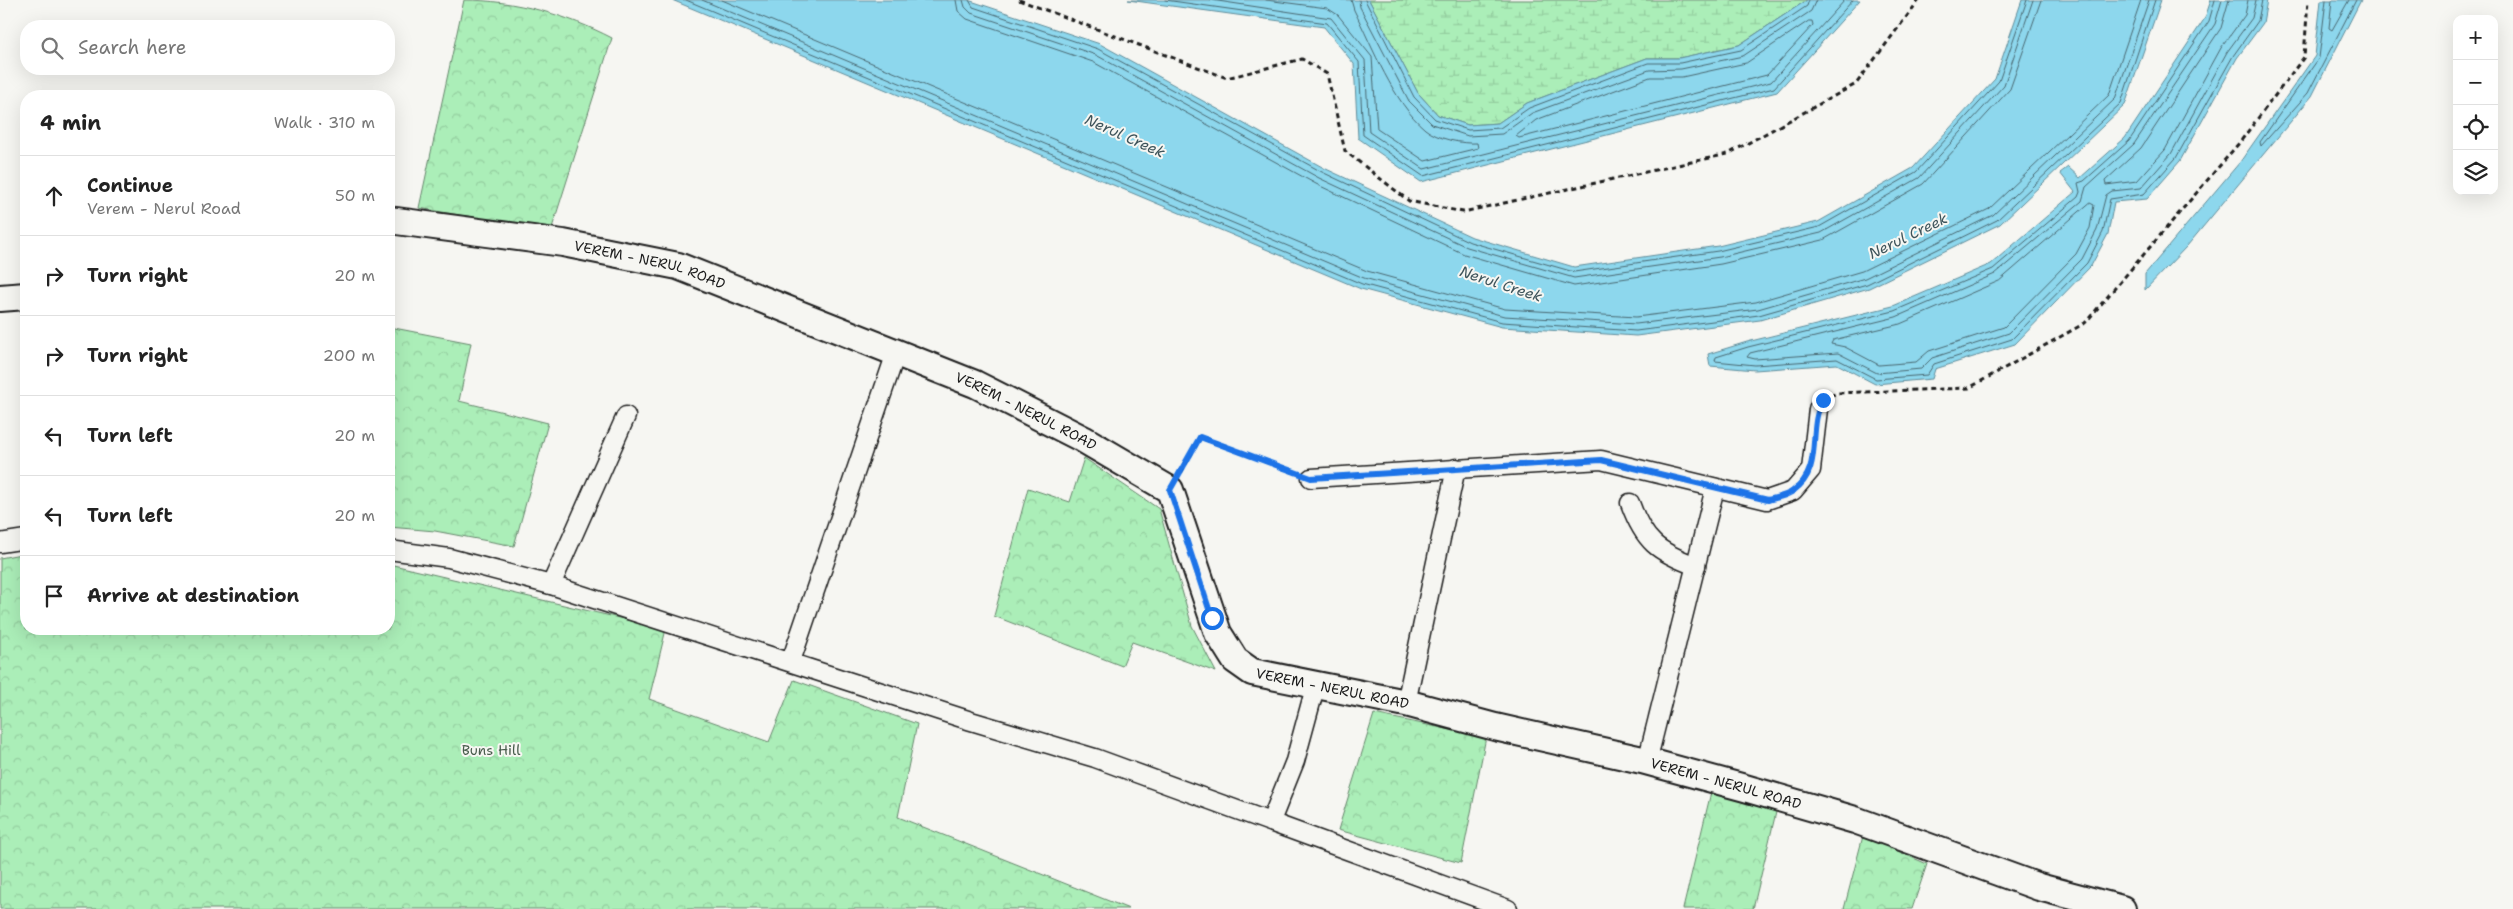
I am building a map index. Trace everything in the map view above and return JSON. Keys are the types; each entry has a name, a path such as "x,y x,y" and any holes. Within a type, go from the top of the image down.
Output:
{"main road":[{"name":"VEREM - NERUL ROAD","path":"395,221 563,243 678,266 975,384 1083,439 1170,490 1212,618 1230,654 1240,665 1252,672 1406,703 1496,727 1647,762 1855,820 2039,887 2122,909"},
{"path":"0,298 20,296"}],"street":[{"path":"791,661 896,353"},
{"path":"1311,478 1601,460 1768,500 1793,492 1812,470 1818,409"},
{"path":"552,585 626,416"},
{"path":"1406,703 1456,468"},
{"path":"1647,762 1715,488"},
{"path":"1630,503 1638,525 1653,544 1669,556 1696,566"},
{"path":"0,543 20,540"},
{"path":"395,551 448,558 552,585 1095,758 1508,909"},
{"path":"1271,821 1294,761 1316,684"}],"path":[{"path":"1019,0 1227,78 1302,59 1327,74 1345,151 1409,201 1463,212 1728,154 1856,84 1920,0"},
{"path":"1818,409 1823,400 1837,393 1969,388 2085,323 2240,142 2304,57 2308,0"},
{"path":"1170,490 1200,437 1311,478"}],"green space":[{"path":"464,0 502,3 540,10 577,22 612,38 551,231 419,208"},
{"path":"1369,0 1807,0 1739,45 1679,58 1647,58 1527,103 1498,123 1468,125 1438,115 1418,93"},
{"path":"395,328 471,343 459,401 548,423 514,546 435,531 395,528"},
{"path":"1084,458 1159,509 1192,626 1216,672 1132,642 1122,666 994,616 1028,488 1070,502"},
{"name":"Buns Hill","path":"20,554 20,635 395,635 395,565 666,629 649,699 769,742 794,680 917,724 898,817 1129,909 0,909 0,558"},
{"path":"1374,714 1486,737 1461,863 1338,830"},
{"path":"1712,788 1777,808 1753,909 1683,909"},
{"path":"1863,836 1927,864 1912,909 1844,909"}],"water":[{"name":"Nerul Creek","path":"672,0 968,0 1100,44 1324,168 1472,237 1574,267 1718,246 1818,222 1913,168 1995,79 2022,0 2161,0 2125,105 2000,224 1869,288 1760,320 1636,336 1502,327 1361,289"},
{"path":"1128,0 1369,0 1418,93 1438,115 1468,125 1498,123 1527,103 1647,58 1679,58 1739,45 1807,0 1860,0 1777,92 1421,182 1358,138 1354,64 1324,27"},
{"path":"2211,0 2267,0 2263,23 2237,58 2180,161 2147,199 2114,202 2108,234 2091,266 2015,344 1935,369 1932,379 1875,384 1837,364 1755,370 1710,366 1708,354 1747,342 1893,306 1991,264 2075,192 2060,173 2068,167 2080,178 2125,138 2205,18"},
{"path":"2321,0 2361,0 2312,96 2187,246 2145,290 2145,274 2240,162 2315,56"}],"route":[{"path":"1212,618 1170,490 1200,437 1311,478 1601,460 1768,500 1793,492 1812,470 1818,409 1823,400"}]}
